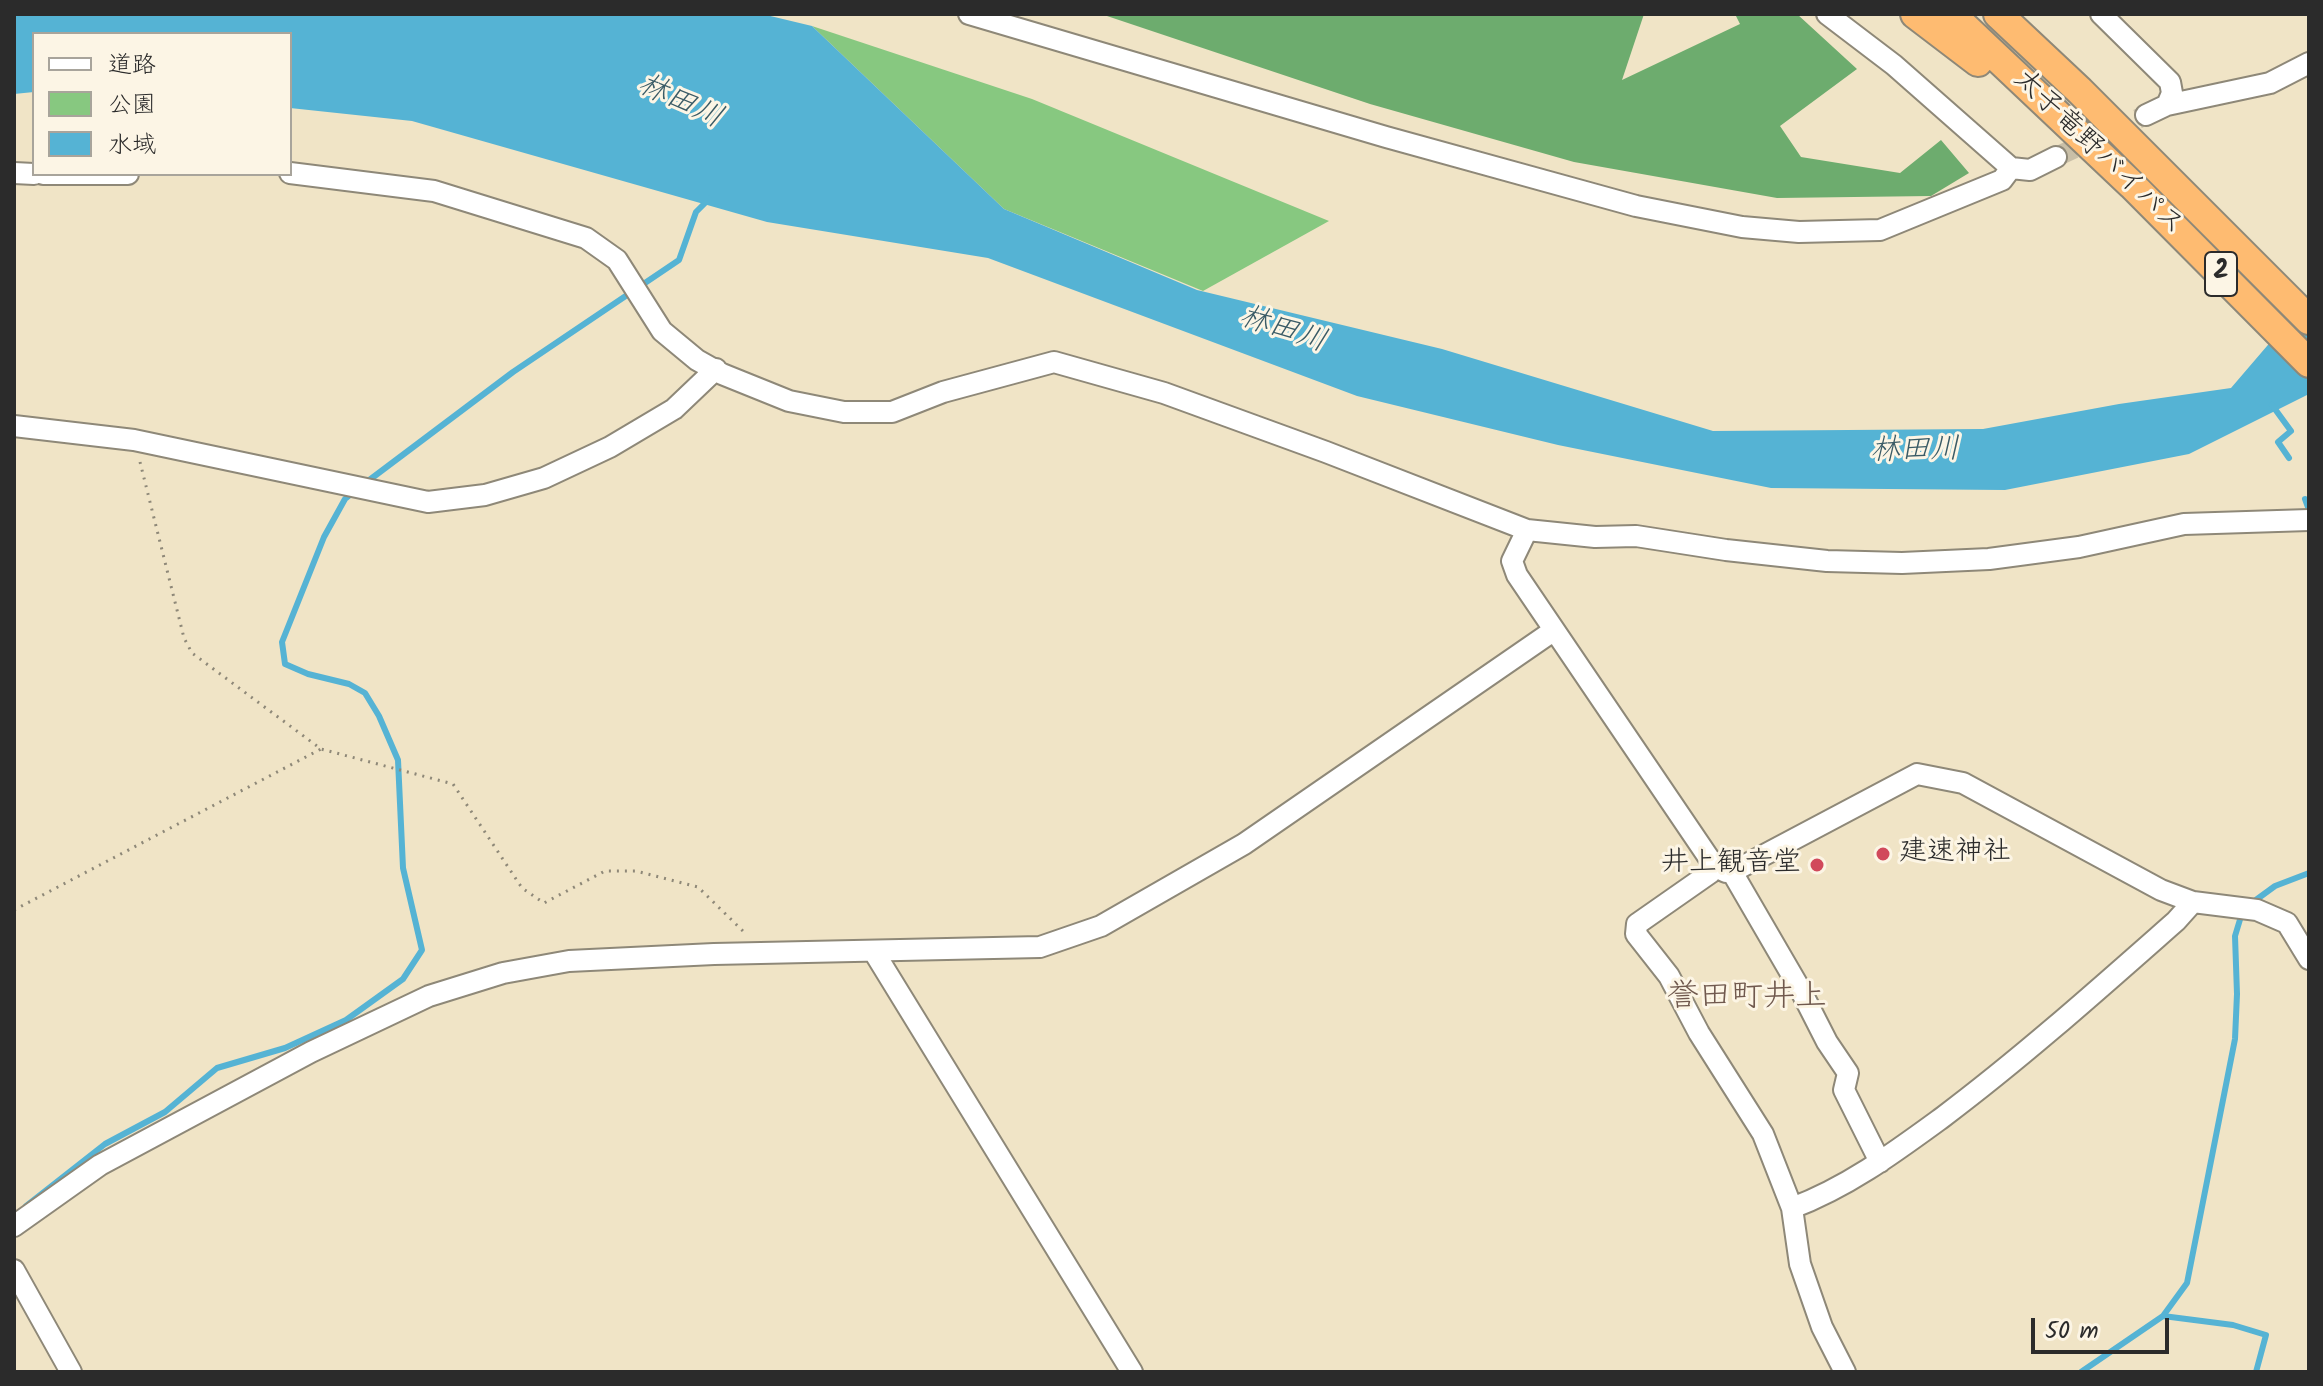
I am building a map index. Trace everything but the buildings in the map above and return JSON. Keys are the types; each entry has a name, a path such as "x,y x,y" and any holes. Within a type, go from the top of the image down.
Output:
{"highway":[{"path":"1915,14 2132,185"},
{"name":"太子竜野バイパス","path":"1951,14 2132,185 2309,363"},
{"name":"太子竜野バイパス","path":"1998,14 2080,91 2309,320"},
{"path":"2024,14 2080,91"}],"street":[{"path":"969,14 1386,137 1607,198 1742,227 1799,232 1880,230 2002,180 2011,168"},
{"path":"1827,14 1894,65 2011,168 2030,170 2056,157"},
{"path":"2101,14 2170,82 2172,93 2167,105"},
{"path":"2146,115 2167,105 2270,83 2309,63"},
{"path":"292,173 434,191 586,238 617,260 662,331 697,360 789,401 844,412 892,412 943,392 1054,362 1164,393 1527,530 1595,537 1636,536 1827,561 1902,563 1989,559 2079,547 2184,524 2305,520"},
{"path":"14,426 134,440 428,502 485,495 544,478 610,447 674,409 716,369"},
{"path":"1527,530 1512,561 1517,575 1553,631 1724,869 1800,989 1827,1042 1848,1073 1844,1090 1880,1162"},
{"path":"14,1226 100,1165 311,1052 429,996 503,973 569,961 1040,947 1101,926 1244,844 1553,631"},
{"path":"1845,1372 1822,1327 1800,1264 1792,1208 1763,1134 1699,1033 1669,976 1636,934 1637,924 1710,873 1724,869 1917,774 1963,783 2161,890 2193,902 2257,910 2287,923 2309,959"},
{"path":"1792,1208 1824,1196 1880,1162 1998,1076 2176,921 2193,902"},
{"path":"874,952 1132,1372"},
{"path":"14,1270 71,1372"}],"path":[{"path":"134,440 184,638 192,653 321,749 453,784 522,888 544,903 605,871 636,871 698,887 762,953"},
{"path":"14,910 321,749"}],"green space":[{"path":"1101,14 1644,14 1622,80 1740,24 1735,14 1797,14 1857,69 1780,126 1801,157 1900,173 1941,140 1969,173 1931,196 1777,198 1574,162 1370,104"},
{"path":"812,26 1032,99 1329,221 1203,291 1004,209"}],"water":[{"name":"林田川","path":"14,14 762,14 812,26 1004,209 1197,290 1442,349 1713,431 1983,429 2119,404 2231,388 2309,297 2309,394 2189,454 2005,490 1771,488 1558,445 1357,396 988,258 767,222 412,121 292,108 292,32 32,32 32,92 14,94"}],"waterway":[{"path":"364,484 513,372 679,260 696,212 709,199"},
{"path":"2272,405 2291,431 2278,442 2289,458"},
{"path":"26,1206 105,1144 165,1112 217,1068 285,1048 346,1020 403,979 422,950 403,868 398,760 379,716 365,693 349,684 308,674 285,664 282,642 324,537 345,499 355,491"},
{"path":"2305,499 2309,510"},
{"path":"2249,905 2275,886 2309,873"},
{"path":"2081,1372 2163,1316 2187,1283 2235,1039 2235,936 2242,913"},
{"path":"2163,1316 2233,1325 2266,1335 2256,1372"}],"tunnel":[{"path":"2056,157 2146,115"}],"place":[{"name":"建速神社","path":"1883,854"},
{"name":"井上観音堂","path":"1817,865"}],"district":[{"name":"誉田町井上","path":"1747,1000"}]}
